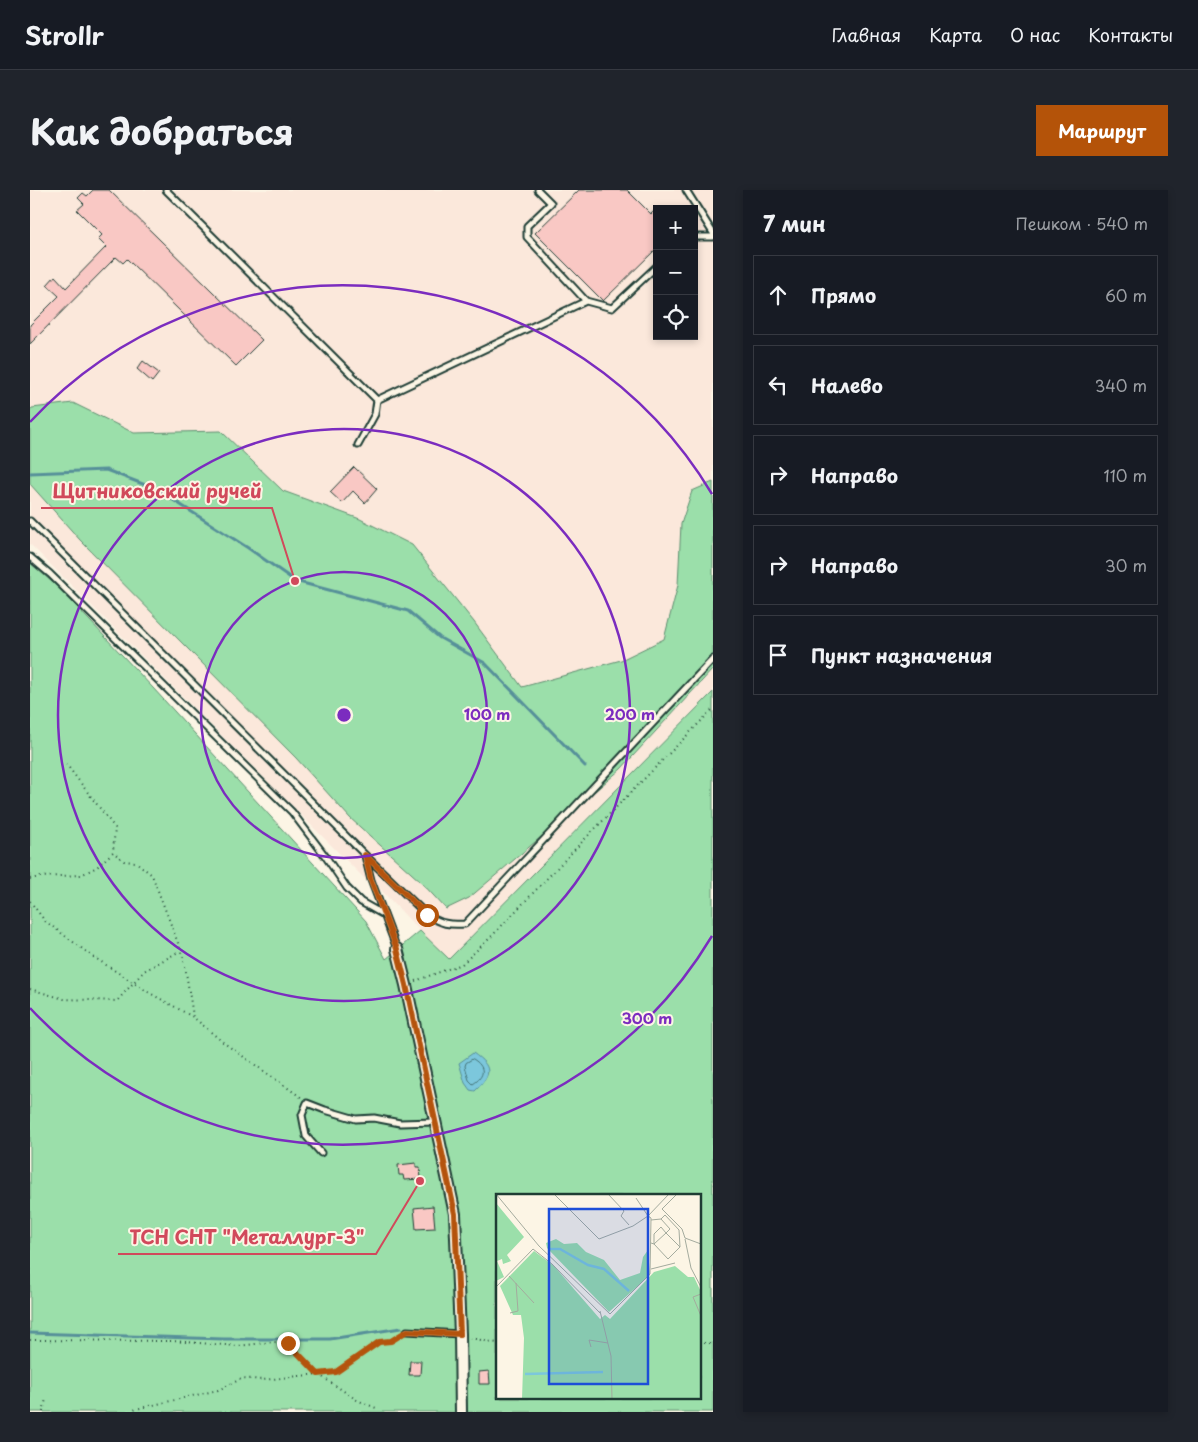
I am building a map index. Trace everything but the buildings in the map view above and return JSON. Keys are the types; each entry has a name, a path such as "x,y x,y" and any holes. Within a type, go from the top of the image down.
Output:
{"street":[{"path":"397,949 455,1214 461,1412"}],"lane":[{"path":"166,190 377,400"},
{"path":"538,190 551,203 527,226 527,237 586,301 612,308 653,270"},
{"path":"686,190 713,233"},
{"path":"698,238 713,237"},
{"path":"377,400 586,301"},
{"path":"358,445 375,414 377,400"},
{"path":"30,521 427,915 439,922 450,925 465,924 713,659"},
{"path":"30,557 50,574 292,812 347,888 361,902 384,915"},
{"path":"365,855 371,880 397,949"},
{"path":"321,1153 306,1136 302,1115 307,1102 325,1110 356,1119 374,1118 400,1122 435,1122"},
{"path":"407,1331 460,1334"}],"path":[{"path":"406,985 462,964 490,938 713,709"},
{"path":"30,879 82,875 97,867 113,852 115,828 66,764"},
{"path":"113,852 124,861 136,862 152,875 181,951 193,1017"},
{"path":"30,900 45,921 92,956 133,983 193,1017 224,1043 307,1102"},
{"path":"30,988 64,999 117,1000 144,971 181,951"},
{"path":"130,1412 218,1390 243,1378 263,1380 336,1372 379,1342 391,1341 407,1331"},
{"path":"460,1334 474,1340 496,1343"},
{"path":"30,1340 172,1341 238,1346 273,1342 288,1343 318,1374 357,1400 376,1408"},
{"path":"700,1343 713,1343"},
{"path":"43,1412 46,1399"}],"shaded area":[{"path":"30,190 713,190 713,692 448,960 380,889 374,879 368,882 30,544"}],"green space":[{"path":"73,403 134,433 221,431 283,491 360,519 412,545 474,622 522,687 621,660 664,639 678,585 681,524 692,491 713,482 713,669 621,769 469,898 446,909 421,882 350,818 296,758 80,540 30,484 30,410 32,408"},
{"path":"30,563 59,588 153,688 366,921 386,959 420,931 449,959 713,692 713,1412 30,1412"}],"water":[{"path":"473,1053 484,1062 488,1071 485,1080 475,1091 470,1090 465,1083 459,1063"}],"waterway":[{"path":"30,473 106,470 156,489 248,548 295,581 408,611 440,638 485,663 585,766"},
{"path":"30,1333 224,1339 330,1339 401,1328"}],"place":[{"name":"Щитниковский ручей","path":"295,581"},
{"name":"ТСН СНТ \"Металлург-3\"","path":"420,1181"}],"route":[{"path":"288,1343 318,1374 336,1372 379,1342 391,1341 407,1331 460,1334 455,1214 397,949 371,880 365,855 427,915"}]}
